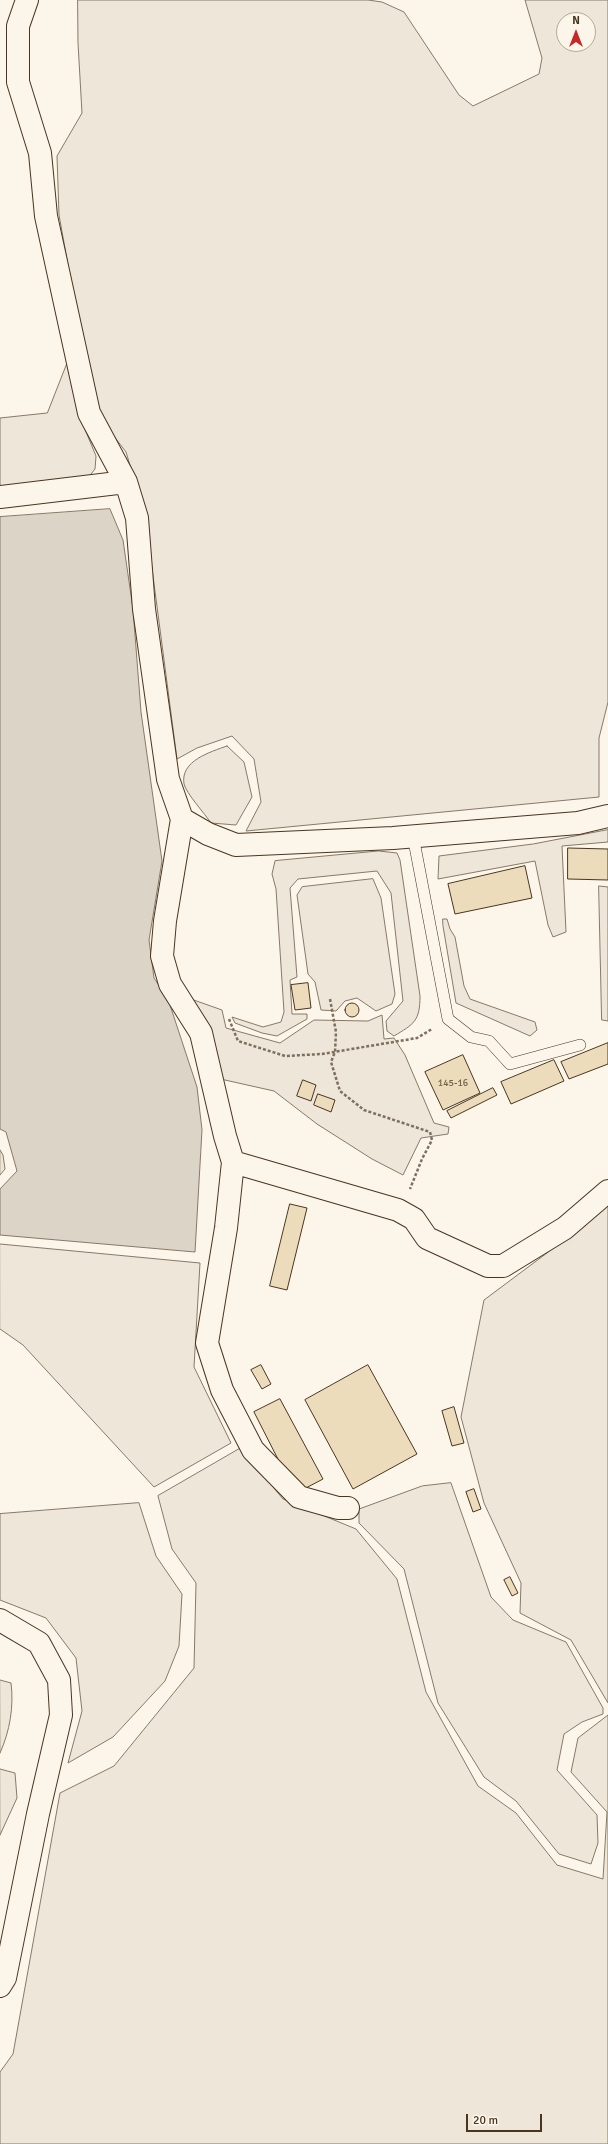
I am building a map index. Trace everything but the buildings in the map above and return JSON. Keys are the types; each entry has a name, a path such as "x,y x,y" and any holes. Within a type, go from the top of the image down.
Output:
{"street":[{"path":"27,0 18,26 18,82 40,153 46,216 89,413 126,482 137,518 144,609 168,779 182,819 165,921 162,956 170,984 201,1032 224,1136 233,1162 226,1228 207,1343 222,1390 253,1450 299,1497 338,1508 348,1508"},
{"path":"0,497 126,482"},
{"path":"182,819 208,834 236,845 413,836 578,823 608,816"},
{"path":"233,1162 398,1210 414,1219 427,1238 488,1266 503,1266 565,1228 608,1191"},
{"path":"0,1620 39,1643 59,1680 61,1715 38,1814 5,1978 0,1986"}],"lane":[{"path":"413,836 448,1020 471,1037 489,1041 510,1064 580,1045"}],"path":[{"path":"330,999 336,1032 335,1052 331,1062 340,1091 364,1110 430,1132 432,1140 422,1159 410,1189 398,1210"},
{"path":"229,1019 238,1041 285,1056 335,1052 417,1038 448,1020"}],"shaded area":[{"path":"78,0 368,0 382,2 404,12 459,95 473,106 539,74 542,58 525,0 608,0 608,702 599,738 599,797 246,831 261,802 254,759 232,736 197,748 177,759 145,515 126,452 94,410 59,215 57,156 82,113 78,43"},
{"path":"68,361 77,410 96,456 95,469 87,479 0,488 0,418 47,413"},
{"path":"110,509 123,540 133,609 141,712 162,861 149,940 154,978 168,999 197,1087 202,1130 195,1252 0,1235 0,1189 17,1171 6,1132 0,1129 0,517"},
{"path":"227,746 244,762 252,797 236,825 211,823 185,788 184,784 184,776 191,763 213,751"},
{"path":"608,830 608,842 562,846 566,932 553,937 548,925 535,861 438,879 439,856 533,844"},
{"path":"379,851 397,853 400,860 420,996 419,1011 411,1025 394,1036 387,1031 386,1021 403,1001 391,893 377,871 298,879 290,888 297,977 290,980 292,1014 307,1014 307,1019 277,1036 262,1033 235,1023 232,1017 263,1027 281,1022 284,1012 276,889 272,874 275,861"},
{"path":"373,879 381,898 395,994 392,1004 376,1011 357,998 345,1001 336,1011 321,1010 315,982 308,974 297,895 302,887"},
{"path":"599,886 608,887 608,1021 602,1020"},
{"path":"443,919 447,919 450,929 455,937 464,986 470,999 535,1022 537,1030 530,1036 456,1003"},
{"path":"188,998 222,1010 226,1028 280,1043 314,1020 368,1021 382,1015 384,1039 394,1038 405,1055 434,1123 449,1127 448,1134 421,1138 403,1175 372,1159 317,1124 274,1091 216,1078"},
{"path":"0,1150 3,1155 5,1169 0,1175"},
{"path":"608,1199 608,1703 571,1640 520,1613 521,1583 484,1503 461,1417 484,1300 547,1253"},
{"path":"0,1244 200,1263 194,1367 231,1443 154,1487 23,1345 0,1329"},
{"path":"241,1448 283,1499 356,1529 397,1579 426,1692 478,1786 516,1813 557,1865 603,1879 607,1812 571,1772 578,1738 608,1715 608,2144 0,2144 0,2072 13,2054 60,1793 114,1766 194,1668 196,1583 172,1549 158,1496"},
{"path":"451,1483 491,1597 513,1620 566,1642 603,1708 603,1714 582,1722 564,1734 557,1770 597,1815 598,1843 591,1864 559,1854 516,1801 484,1777 438,1703 404,1569 359,1523 359,1509 422,1486"},
{"path":"139,1503 156,1556 182,1594 179,1646 165,1681 113,1737 68,1763 82,1711 76,1658 46,1618 0,1600 0,1514"},
{"path":"0,1680 11,1683 12,1701 9,1727 0,1753"},
{"path":"0,1769 15,1773 17,1798 0,1835"}]}
